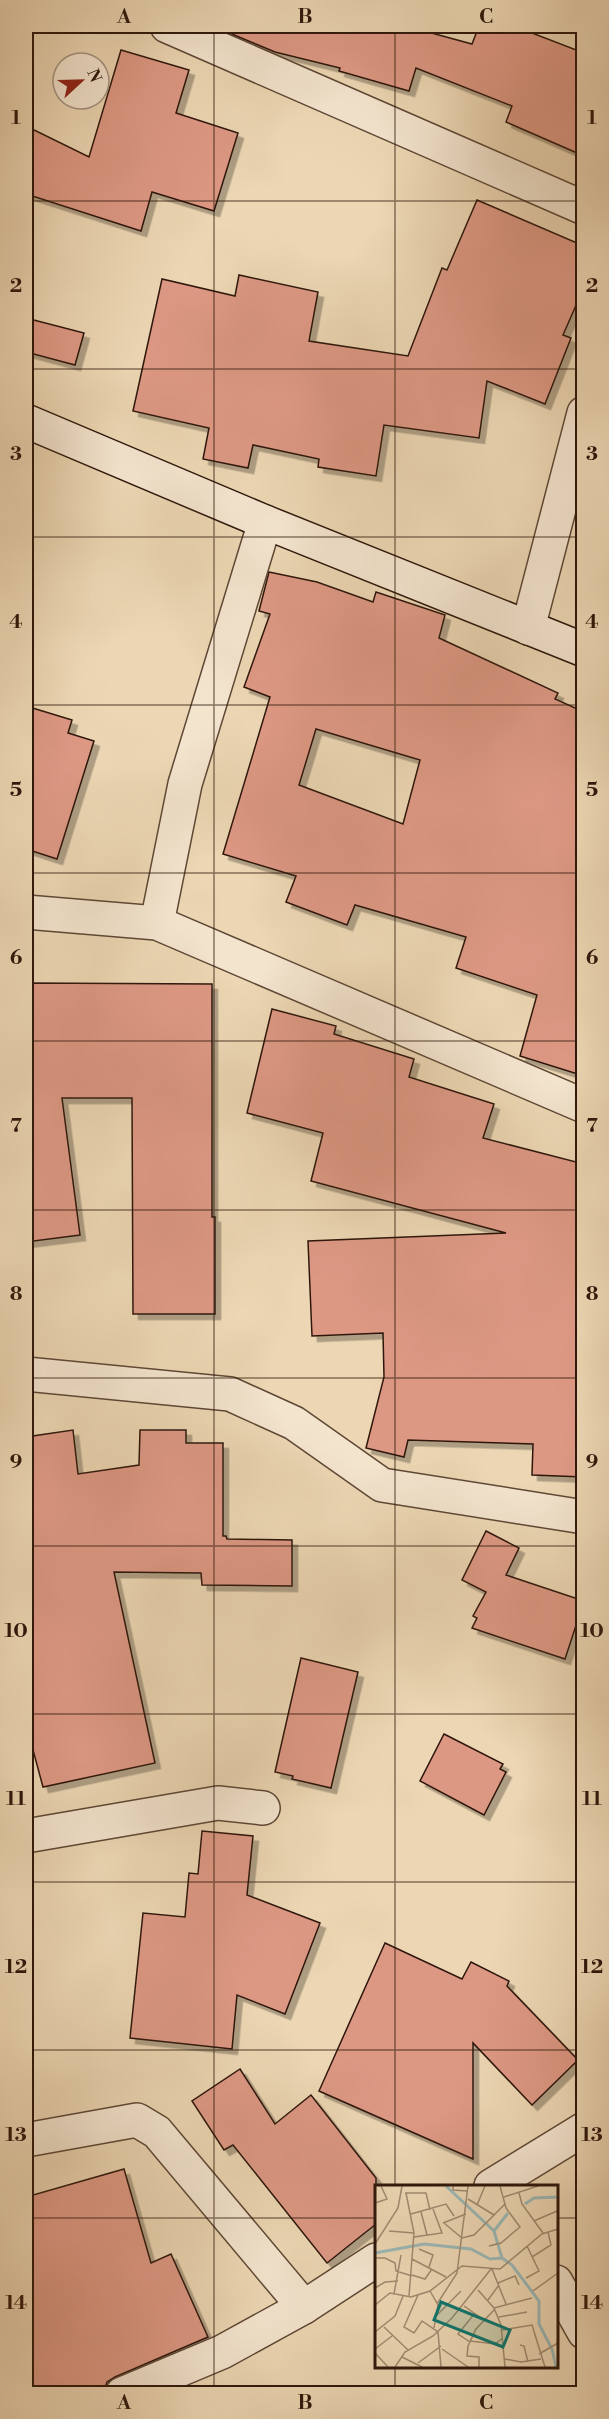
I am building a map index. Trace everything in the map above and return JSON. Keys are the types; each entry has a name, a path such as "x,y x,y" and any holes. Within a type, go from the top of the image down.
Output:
{"street":[{"path":"167,26 584,208"},
{"path":"528,628 584,413"},
{"path":"26,421 265,522 584,650"},
{"path":"157,923 185,784 265,522"},
{"path":"26,912 157,923 584,1106"},
{"path":"26,1374 230,1394 294,1423 382,1485 584,1517"},
{"path":"26,1836 218,1803 263,1808"},
{"path":"26,2140 136,2120 157,2132 304,2307"},
{"path":"499,2184 584,2129"},
{"path":"122,2394 222,2352 304,2307 375,2261"},
{"path":"558,2286 584,2332"}],"building":[{"path":"406,26 472,44 479,26 514,26 584,53 584,156 506,122 512,106 416,68 409,91 339,71 340,68 275,52 215,27"},
{"path":"121,50 189,70 176,113 238,133 214,211 152,192 141,231 26,194 26,126 89,157 103,111 111,111 111,83"},
{"path":"477,200 584,246 584,287 563,335 571,338 545,404 487,381 479,438 384,425 376,476 318,467 319,459 253,445 248,468 203,459 209,428 133,411 162,279 235,296 239,275 318,292 309,341 408,356 442,268 447,270"},
{"path":"26,318 84,333 75,365 26,352"},
{"path":"269,572 317,582 373,602 376,592 445,615 439,638 558,693 555,699 584,712 584,1076 520,1056 537,995 456,968 466,937 355,905 347,925 286,902 296,876 223,854 270,697 244,687 270,614 259,611","holes":["316,729 420,760 403,824 299,785"]},
{"path":"26,706 72,720 68,733 94,741 57,859 26,849"},
{"path":"26,983 212,984 212,1217 215,1217 215,1314 133,1314 132,1098 62,1098 80,1235 26,1242"},
{"path":"272,1009 336,1026 334,1034 414,1059 409,1077 494,1104 483,1138 584,1164 584,1477 532,1475 533,1444 408,1440 404,1457 366,1448 384,1377 383,1333 312,1336 308,1241 506,1233 311,1181 323,1133 247,1113"},
{"path":"73,1430 78,1474 139,1465 140,1430 186,1430 186,1443 223,1443 223,1536 227,1539 292,1540 292,1586 202,1585 201,1573 114,1572 155,1763 43,1787 26,1724 26,1437"},
{"path":"486,1531 519,1548 506,1575 584,1601 565,1659 472,1628 477,1618 473,1616 486,1592 462,1580"},
{"path":"301,1658 358,1672 331,1788 292,1779 293,1776 275,1772"},
{"path":"444,1734 503,1764 500,1769 506,1772 484,1815 420,1781"},
{"path":"202,1831 253,1836 247,1895 320,1923 285,2014 237,1995 232,2049 130,2038 143,1913 185,1917 189,1873 198,1874"},
{"path":"385,1943 462,1979 471,1962 509,1981 507,1986 578,2060 532,2105 473,2043 473,2159 319,2091"},
{"path":"240,2069 275,2124 311,2095 376,2178 375,2225 327,2263 233,2145 224,2150 192,2101"},
{"path":"124,2169 151,2263 171,2254 208,2337 115,2377 107,2382 104,2391 99,2394 26,2394 26,2197"}]}
